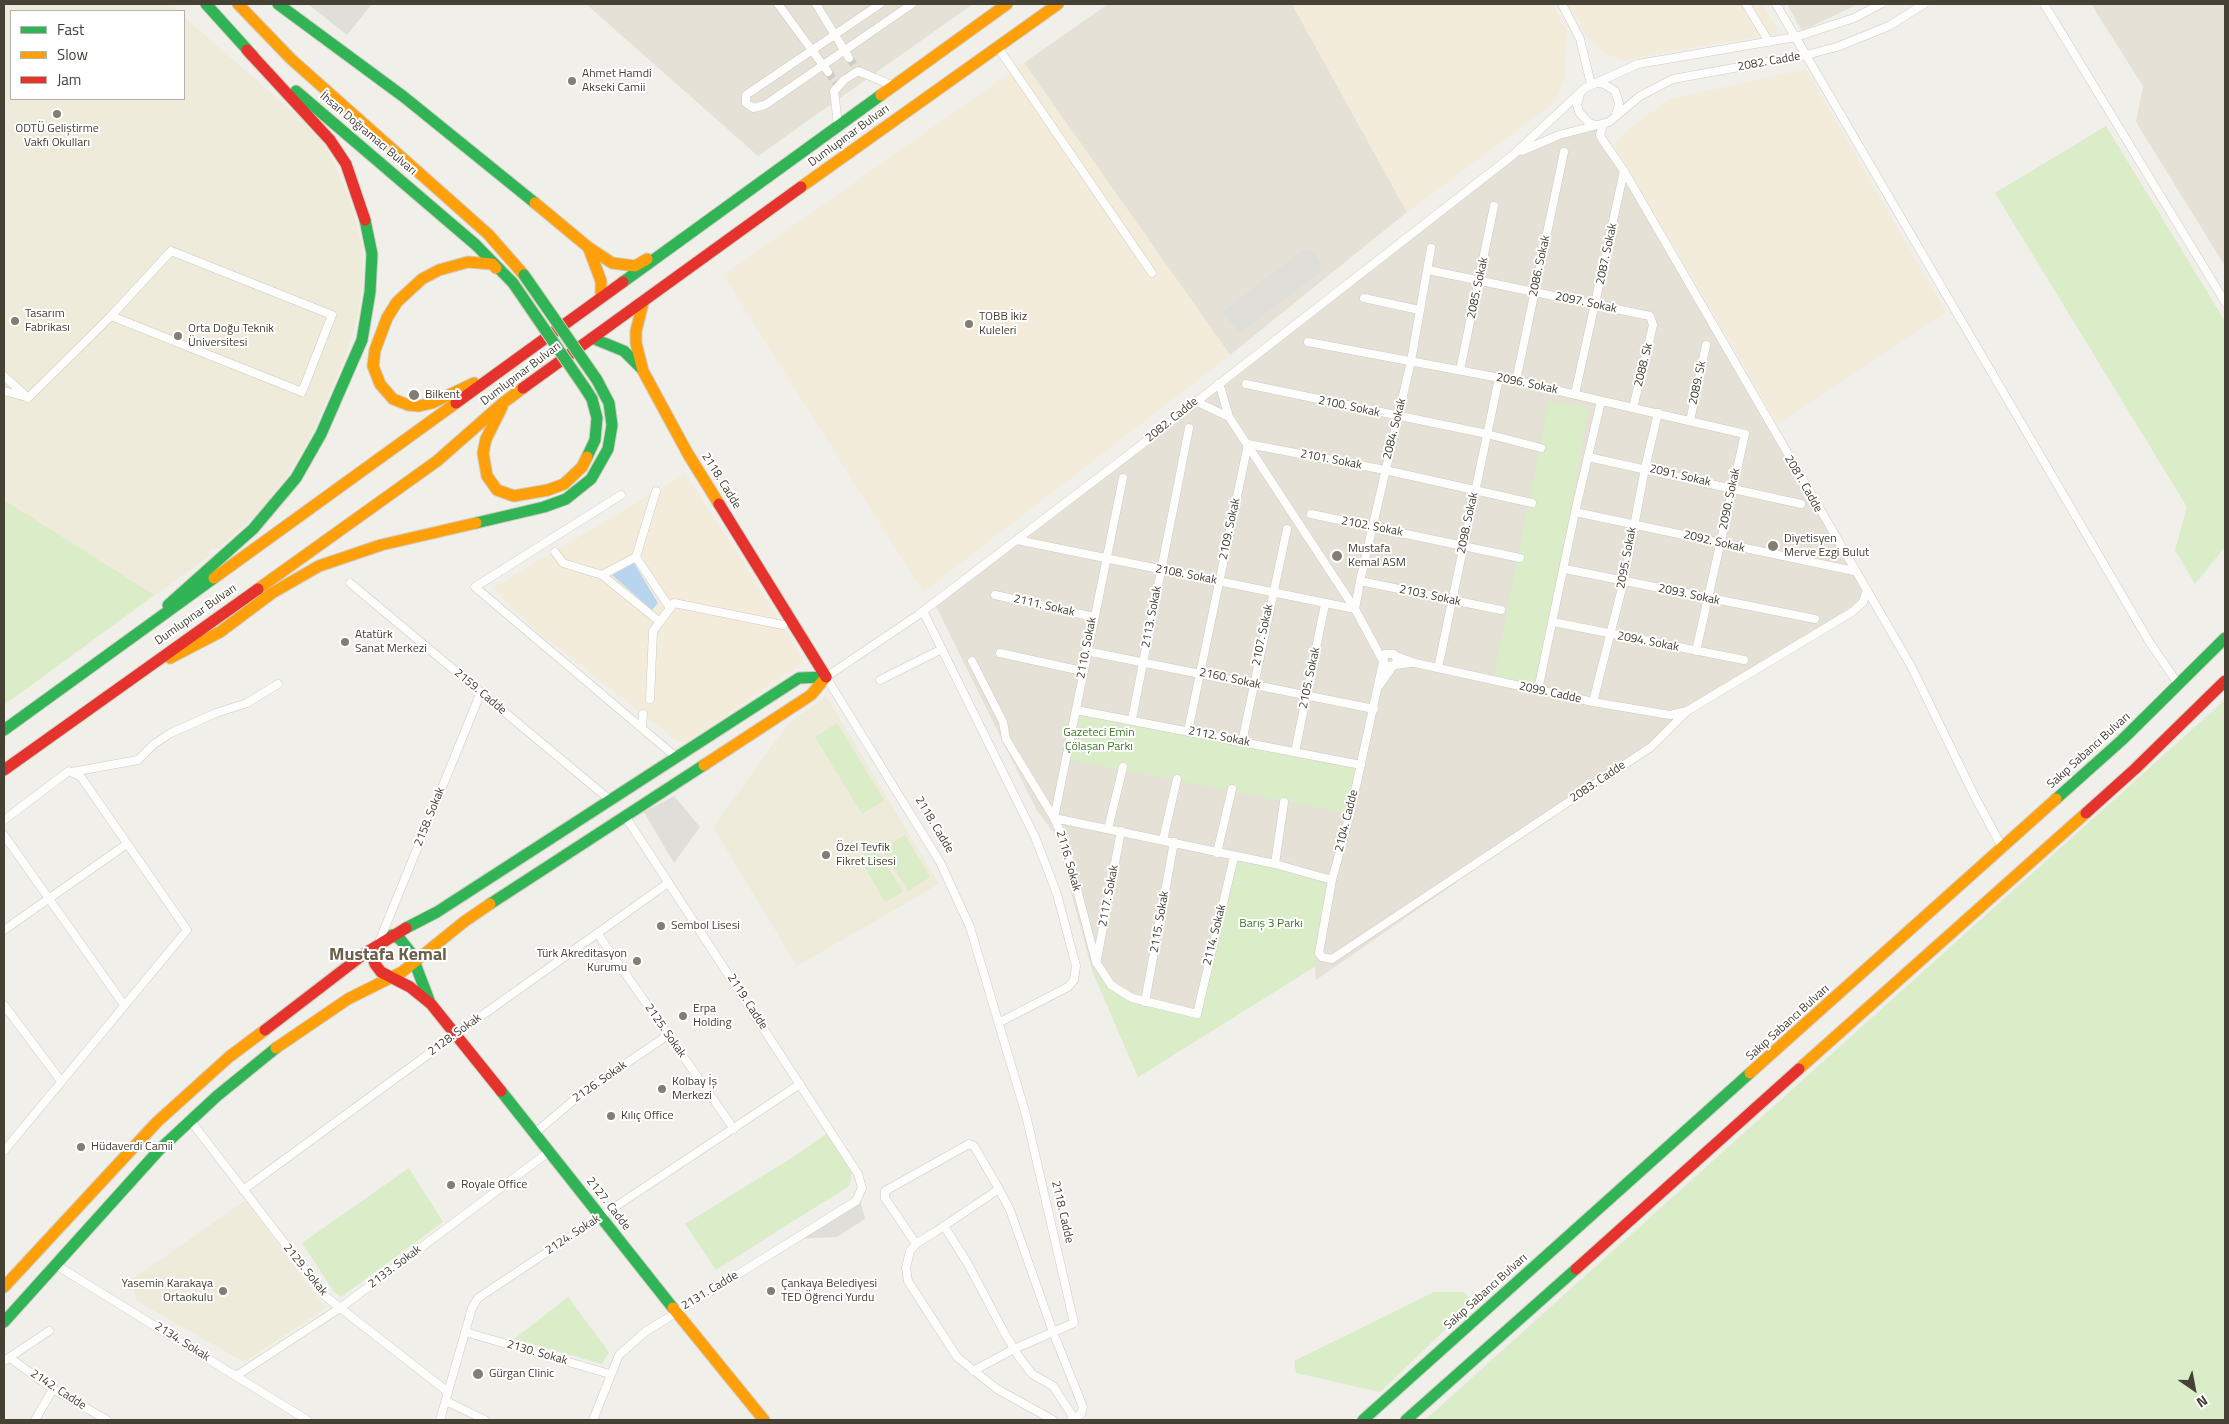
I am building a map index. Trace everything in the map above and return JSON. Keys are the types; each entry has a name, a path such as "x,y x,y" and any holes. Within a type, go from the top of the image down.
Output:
{"main road":[{"name":"İhsan Doğramacı Bulvarı","path":"206,4 247,50 476,244 513,283"},
{"path":"134,676 220,632 272,593 319,566 381,545 544,507 566,499 591,479 608,449 612,425 609,403 596,380 524,275 488,234 263,32 238,4"},
{"name":"Dumlupınar Bulvarı","path":"4,730 838,124 1007,4"},
{"name":"Dumlupınar Bulvarı","path":"4,770 436,461 504,403 592,338 1058,4"},
{"path":"280,6 404,97 588,246 612,263 635,266 675,244"},
{"path":"142,631 192,582 253,529 296,478 321,434 362,340 367,317 372,254 363,211 346,164 330,140 308,114 247,50"},
{"path":"588,246 596,263 601,281 601,297"},
{"path":"504,403 486,439 483,452 487,476 497,490 514,496 539,492 564,484 582,467 595,440 597,418 592,398 513,283 492,264 479,262 454,265 422,279 397,302 379,335 374,366 380,384 393,399 419,406 446,398 513,362"},
{"path":"643,303 636,331 636,343 644,372"},
{"path":"592,338 624,351 644,372"},
{"name":"2118. Cadde","path":"644,372 688,454 826,677"},
{"name":"Sakıp Sabancı Bulvarı","path":"1363,1420 2002,847 2179,685 2225,638"},
{"path":"4,1287 157,1122 188,1092 230,1057 375,946 437,912 799,678 826,677"},
{"path":"4,1322 160,1149 190,1120 246,1072 298,1031 348,999 391,979 465,921 811,695 826,677"},
{"path":"1406,1420 2135,768 2225,681"},
{"path":"676,757 694,771"},
{"path":"610,800 625,816"},
{"path":"392,935 404,943 415,962"},
{"path":"375,946 377,968 391,979"},
{"name":"2127. Cadde","path":"415,962 423,990 431,1004 764,1420"},
{"name":"2127. Cadde","path":"391,979 410,987 431,1004"}],"street":[{"path":"778,4 828,72"},
{"path":"816,4 850,58"},
{"path":"880,4 746,95 746,103 753,108 765,105 912,4"},
{"path":"1562,4 1580,39 1594,84 1610,87 1618,97 1618,110 1615,117"},
{"path":"1746,4 1769,42"},
{"path":"1776,4 2150,643 2179,685"},
{"name":"2082. Cadde","path":"826,677 923,611 1017,540 1513,155 1581,93 1594,84 1638,64 1796,38 1854,18 1881,4"},
{"name":"2082. Cadde","path":"1513,155 1559,134 1603,124 1615,117 1640,96 1673,79 1806,56 1874,34 1924,4"},
{"path":"2044,4 2225,302"},
{"path":"997,46 1152,273"},
{"path":"838,124 834,91 837,84 858,70 894,86"},
{"path":"1581,93 1578,105 1583,118 1596,125 1603,124"},
{"name":"2081. Cadde","path":"1603,124 1600,135 1602,139 1624,171 1854,571 1911,666 1975,797 2002,847"},
{"name":"2086. Sokak","path":"1516,381 1564,152"},
{"name":"2087. Sokak","path":"1575,394 1624,171"},
{"name":"2085. Sokak","path":"1460,370 1494,206"},
{"name":"2084. Sokak","path":"1355,609 1411,361 1419,310 1428,270 1430,248"},
{"path":"28,398 112,316 171,250 332,315 302,392 112,316"},
{"name":"2097. Sokak","path":"1428,270 1648,315 1654,321"},
{"path":"1364,298 1419,310"},
{"name":"2088. Sk","path":"1633,408 1654,321"},
{"name":"2096. Sokak","path":"1308,342 1516,381 1745,434"},
{"name":"2089. Sk","path":"1690,421 1706,346"},
{"path":"4,376 28,398"},
{"name":"2098. Sokak","path":"1438,668 1499,378"},
{"path":"1219,383 1229,417 1355,609 1383,661 1387,666 1394,660"},
{"name":"2100. Sokak","path":"1246,384 1398,417 1488,434 1541,448"},
{"path":"4,391 28,398"},
{"path":"1195,401 1229,417"},
{"path":"1538,690 1565,569 1575,512 1601,401"},
{"name":"2095. Sokak","path":"1593,702 1624,580 1644,468 1658,413"},
{"name":"2113. Sokak","path":"1132,719 1190,428"},
{"name":"2090. Sokak","path":"1696,651 1731,488 1745,434"},
{"name":"2101. Sokak","path":"1248,444 1385,470 1532,503"},
{"name":"2109. Sokak","path":"1188,731 1248,444"},
{"name":"2091. Sokak","path":"1588,457 1801,504"},
{"name":"2110. Sokak","path":"1054,818 1086,651 1123,478"},
{"path":"602,575 636,557 656,491"},
{"path":"621,495 475,587 676,757"},
{"name":"2092. Sokak","path":"1575,512 1634,522 1720,544 1854,571"},
{"name":"2102. Sokak","path":"1311,514 1520,558"},
{"name":"2107. Sokak","path":"1242,742 1287,529"},
{"name":"2108. Sokak","path":"1017,540 1355,609"},
{"path":"555,552 563,563 602,575 660,622"},
{"path":"636,557 670,608"},
{"name":"2093. Sokak","path":"1565,569 1814,619"},
{"name":"2103. Sokak","path":"1360,581 1501,610"},
{"name":"2159. Cadde","path":"350,583 610,800"},
{"name":"2083. Cadde","path":"1319,952 1322,957 1332,959 1651,747 1687,712 1852,612 1863,602 1867,590"},
{"name":"2111. Sokak","path":"995,595 1094,617"},
{"path":"650,699 654,631 674,603 783,625"},
{"name":"2105. Sokak","path":"1295,752 1325,604"},
{"path":"923,611 1034,837 1057,894 1076,966 1074,980 1068,987 1000,1022"},
{"name":"2094. Sokak","path":"1553,622 1744,660"},
{"path":"1372,638 1394,660"},
{"path":"880,680 942,649"},
{"name":"2160. Sokak","path":"1086,651 1374,709"},
{"path":"1000,653 1082,671"},
{"path":"1383,661 1385,654 1394,660"},
{"name":"2099. Cadde","path":"1394,660 1593,702 1670,715 1687,712"},
{"name":"2104. Cadde","path":"1377,690 1394,660"},
{"name":"2116. Sokak","path":"972,661 1003,722 1006,738 1054,818 1064,840 1096,962 1111,985 1132,998 1196,1014"},
{"name":"2104. Cadde","path":"1319,952 1332,880 1361,765 1383,661"},
{"name":"2118. Cadde","path":"826,677 928,841 950,882 970,927 1000,1022 1026,1115 1074,1323 1053,1332"},
{"path":"4,820 69,771 138,760 154,744 171,733 216,712 247,703 278,684"},
{"name":"2158. Sokak","path":"375,946 481,692"},
{"name":"2112. Sokak","path":"1076,710 1132,719 1361,765"},
{"path":"642,728 643,714"},
{"path":"1108,829 1123,767"},
{"path":"4,1150 187,930 81,777 72,772"},
{"path":"1163,840 1177,779"},
{"path":"1217,853 1232,789"},
{"path":"1275,864 1284,802"},
{"name":"2119. Cadde","path":"625,816 858,1174 862,1184 861,1191"},
{"path":"1054,818 1275,864 1332,880"},
{"name":"2117. Sokak","path":"1096,962 1121,831"},
{"path":"4,835 124,1005"},
{"name":"2115. Sokak","path":"1145,1002 1174,842"},
{"path":"4,930 48,897 127,844"},
{"name":"2114. Sokak","path":"1196,1014 1234,856"},
{"name":"2128. Sokak","path":"243,1190 668,882"},
{"name":"2125. Sokak","path":"597,933 734,1129"},
{"path":"4,1005 61,1081"},
{"name":"2126. Sokak","path":"536,1133 580,1094 668,1035"},
{"name":"2124. Sokak","path":"440,1420 474,1303 478,1298 800,1084"},
{"name":"2129. Sokak","path":"190,1120 324,1296 448,1392"},
{"path":"917,1243 885,1198 885,1191 969,1144 974,1146 1010,1210 1053,1332 1083,1407 1083,1411 1072,1419 1053,1386 1032,1374 1014,1349 968,1264 944,1226"},
{"name":"2133. Sokak","path":"236,1376 340,1308 550,1151"},
{"path":"999,1189 917,1243 910,1251 906,1268 908,1281 957,1357 973,1371 1009,1396 1053,1420"},
{"name":"2131. Cadde","path":"593,1420 619,1355 645,1332 856,1201 861,1191"},
{"name":"2134. Sokak","path":"56,1265 307,1420"},
{"path":"7,1359 49,1331"},
{"name":"2130. Sokak","path":"465,1332 610,1374"},
{"path":"973,1371 1014,1349 1053,1332"},
{"name":"2142. Cadde","path":"7,1359 52,1389 107,1420"},
{"path":"35,1420 52,1389"},
{"path":"446,1401 485,1420"}],"shaded area":[{"name":"Orta Doğu Teknik Üniversitesi","path":"4,4 173,4 178,10 10,10 10,100 185,100 185,18 293,112 325,144 349,198 363,248 363,281 358,315 345,358 309,440 284,481 256,515 219,548 210,549 208,557 4,705"},
{"path":"308,4 372,4 347,35"},
{"path":"586,4 973,4 758,156"},
{"path":"1108,4 1292,4 1407,212 1230,355 1024,63"},
{"path":"1292,4 1553,4 1567,29 1565,79 1555,102 1407,212"},
{"path":"1568,4 1762,4 1780,34 1681,49 1624,61 1606,54 1588,38"},
{"path":"1787,4 1858,4 1802,31"},
{"path":"2091,4 2225,4 2225,266 2136,122 2143,86"},
{"path":"1024,63 1230,355 923,592 723,275"},
{"path":"1806,69 1946,312 1778,424 1614,144 1636,123 1671,99"},
{"path":"1603,124 1600,135 1867,590 1859,604 1687,711 1651,747 1316,980 1315,966 1138,1077 1092,970 1056,836 1036,809 935,604 1513,155 1547,139"},
{"path":"1303,250 1313,251 1321,263 1320,272 1240,333 1222,312"},
{"path":"685,474 743,562 804,661 689,741 677,741 536,630 493,588"},
{"name":"Özel Tevfik Fikret Lisesi","path":"826,696 939,884 797,966 713,827 789,723"},
{"path":"674,796 700,827 674,863 644,812"},
{"path":"859,1197 865,1219 837,1237 794,1239"},
{"name":"Yasemin Karakaya Ortaokulu","path":"246,1200 325,1308 244,1362 137,1301 131,1280"}],"green space":[{"path":"2106,126 2225,321 2225,547 2195,584 2175,550 2187,507 1995,193"},
{"path":"1549,401 1589,409 1538,690 1493,680"},
{"path":"4,500 154,595 4,705"},
{"path":"2225,698 2225,1420 1425,1420 2217,707"},
{"name":"Gazeteci Emin Çölaşan Parkı","path":"1076,710 1361,765 1350,814 1065,759"},
{"path":"837,723 884,800 862,814 815,737"},
{"path":"905,835 930,877 908,891 882,849"},
{"path":"876,847 903,892 885,902 859,857"},
{"name":"Barış 3 Parkı","path":"1234,857 1332,880 1316,966 1138,1077 1092,970 1132,998 1196,1014"},
{"path":"829,1132 853,1168 849,1186 716,1270 685,1224 793,1157"},
{"path":"409,1168 443,1222 341,1297 335,1293 302,1243"},
{"path":"1434,1292 1464,1292 1474,1302 1380,1392 1296,1373 1294,1361"},
{"path":"568,1297 609,1352 602,1364 514,1339"}],"water":[{"path":"634,563 658,603 652,610 612,575"}],"tunnel":[{"path":"849,58 857,69"},
{"path":"828,72 836,83"}],"traffic: fast":[{"path":"206,4 253,56"},
{"path":"278,4 404,97 535,203"},
{"path":"296,91 476,245 513,283"},
{"path":"623,282 881,95"},
{"path":"168,605 253,529 296,478 321,434 362,340 370,292 372,254 365,220"},
{"path":"524,275 597,380"},
{"path":"513,283 585,388"},
{"path":"592,338 624,351 641,368"},
{"path":"476,523 544,507 566,499 591,479 608,449 612,425 609,403 597,380"},
{"path":"585,388 592,399 597,418 595,440 587,457"},
{"path":"4,730 214,578"},
{"path":"2056,799 2122,740 2225,638"},
{"path":"406,928 437,912 799,678 826,677"},
{"path":"490,904 704,765"},
{"path":"392,935 400,939 411,953 429,1000"},
{"path":"4,1322 160,1149 217,1096 276,1048"},
{"path":"1363,1420 1750,1073"},
{"path":"501,1091 673,1308"},
{"path":"1406,1420 1576,1269"}],"traffic: slow":[{"path":"238,4 291,59 488,234 524,275"},
{"path":"881,95 1007,4"},
{"path":"801,187 1058,4"},
{"path":"535,203 588,247 612,263 635,266 647,259"},
{"path":"589,249 601,281 601,297"},
{"path":"474,383 432,403 419,406 408,405 393,399 380,384 373,366 375,350 387,318 397,302 422,279 439,270 468,262 492,264 496,268"},
{"path":"643,303 636,331 636,343 643,371 688,454 719,504"},
{"path":"258,589 437,461 503,403 523,388"},
{"path":"214,578 456,403"},
{"path":"502,407 486,439 483,453 487,476 497,490 514,496 548,490 564,484 582,467 587,457"},
{"path":"170,658 220,632 272,593 319,566 381,545 476,523"},
{"path":"704,765 811,695 826,677"},
{"path":"1750,1073 2056,799"},
{"path":"1799,1069 2086,813"},
{"path":"276,1048 348,999 402,972 465,921 490,904"},
{"path":"4,1287 157,1122 229,1057 265,1030"},
{"path":"673,1308 764,1420"}],"traffic: jam":[{"path":"247,50 330,140 346,164 365,220"},
{"path":"523,388 801,187"},
{"path":"456,403 623,282"},
{"path":"719,504 826,677"},
{"path":"4,770 258,589"},
{"path":"2086,813 2135,769 2225,681"},
{"path":"265,1030 364,954 406,928"},
{"path":"370,950 375,964 381,972 410,987 431,1004 501,1091"},
{"path":"1576,1269 1799,1069"}],"place":[{"name":"Ahmet Hamdi Akseki Camii","path":"572,81"},
{"name":"ODTÜ Geliştirme Vakfı Okulları","path":"57,114"},
{"name":"Tasarım Fabrikası","path":"15,321"},
{"name":"TOBB İkiz Kuleleri","path":"969,324"},
{"name":"Orta Doğu Teknik Üniversitesi","path":"178,336"},
{"name":"Bilkent","path":"414,395"},
{"name":"Diyetisyen Merve Ezgi Bulut","path":"1773,546"},
{"name":"Mustafa Kemal ASM","path":"1337,556"},
{"name":"Atatürk Sanat Merkezi","path":"345,642"},
{"name":"Özel Tevfik Fikret Lisesi","path":"826,855"},
{"name":"Sembol Lisesi","path":"661,926"},
{"name":"Türk Akreditasyon Kurumu","path":"637,961"},
{"name":"Erpa Holding","path":"683,1016"},
{"name":"Kolbay İş Merkezi","path":"662,1089"},
{"name":"Kılıç Office","path":"611,1116"},
{"name":"Hüdaverdi Camii","path":"81,1147"},
{"name":"Royale Office","path":"451,1185"},
{"name":"Yasemin Karakaya Ortaokulu","path":"223,1291"},
{"name":"Çankaya Belediyesi TED Öğrenci Yurdu","path":"771,1291"},
{"name":"Gürgan Clinic","path":"478,1374"}],"district":[{"name":"Mustafa Kemal","path":"388,956"}]}
